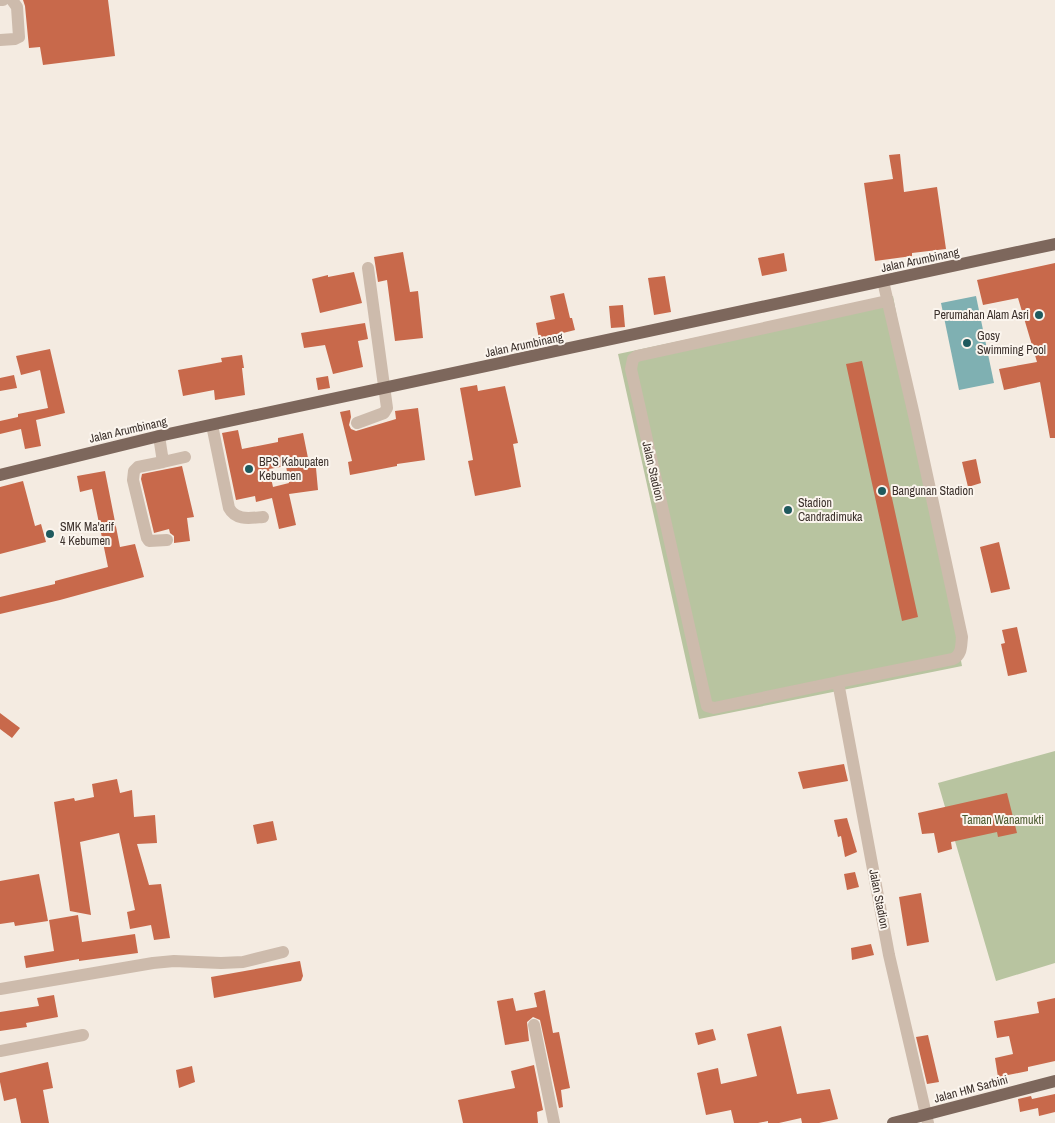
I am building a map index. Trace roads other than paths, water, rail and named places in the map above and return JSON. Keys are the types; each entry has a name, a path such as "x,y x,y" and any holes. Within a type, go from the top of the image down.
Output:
{"main road":[{"name":"Jalan Arumbinang","path":"0,475 159,436 1055,244"},
{"name":"Jalan HM Sarbini","path":"893,1123 928,1119 1055,1081"}],"street":[{"path":"0,40 19,37 17,7 12,0"},
{"path":"357,423 384,413 387,404 383,389 368,268"},
{"name":"Jalan Stadion","path":"883,281 960,627 962,637 960,651 953,659 714,708 707,706 631,369 633,359 637,356 887,301"},
{"path":"212,425 228,508 238,517 263,517"},
{"path":"159,436 163,462"},
{"path":"167,540 153,542 147,538 134,480 134,471 138,467 185,457"},
{"name":"Jalan Stadion","path":"838,682 889,955 905,1030 928,1119"},
{"path":"0,989 153,963 183,960 220,963 243,962 283,952"},
{"path":"534,1025 554,1123"},
{"path":"0,1051 83,1035"}],"water":[{"name":"Gosy Swimming Pool","path":"976,296 994,383 959,390 941,303"}],"place":[{"name":"Perumahan Alam Asri","path":"1039,315"},
{"name":"Gosy Swimming Pool","path":"967,343"},
{"name":"BPS Kabupaten Kebumen","path":"249,469"},
{"name":"Bangunan Stadion","path":"882,491"},
{"name":"Stadion Candradimuka","path":"788,510"},
{"name":"SMK Ma'arif 4 Kebumen","path":"50,534"}],"park label":[{"name":"Taman Wanamukti","path":"1003,820"}]}
